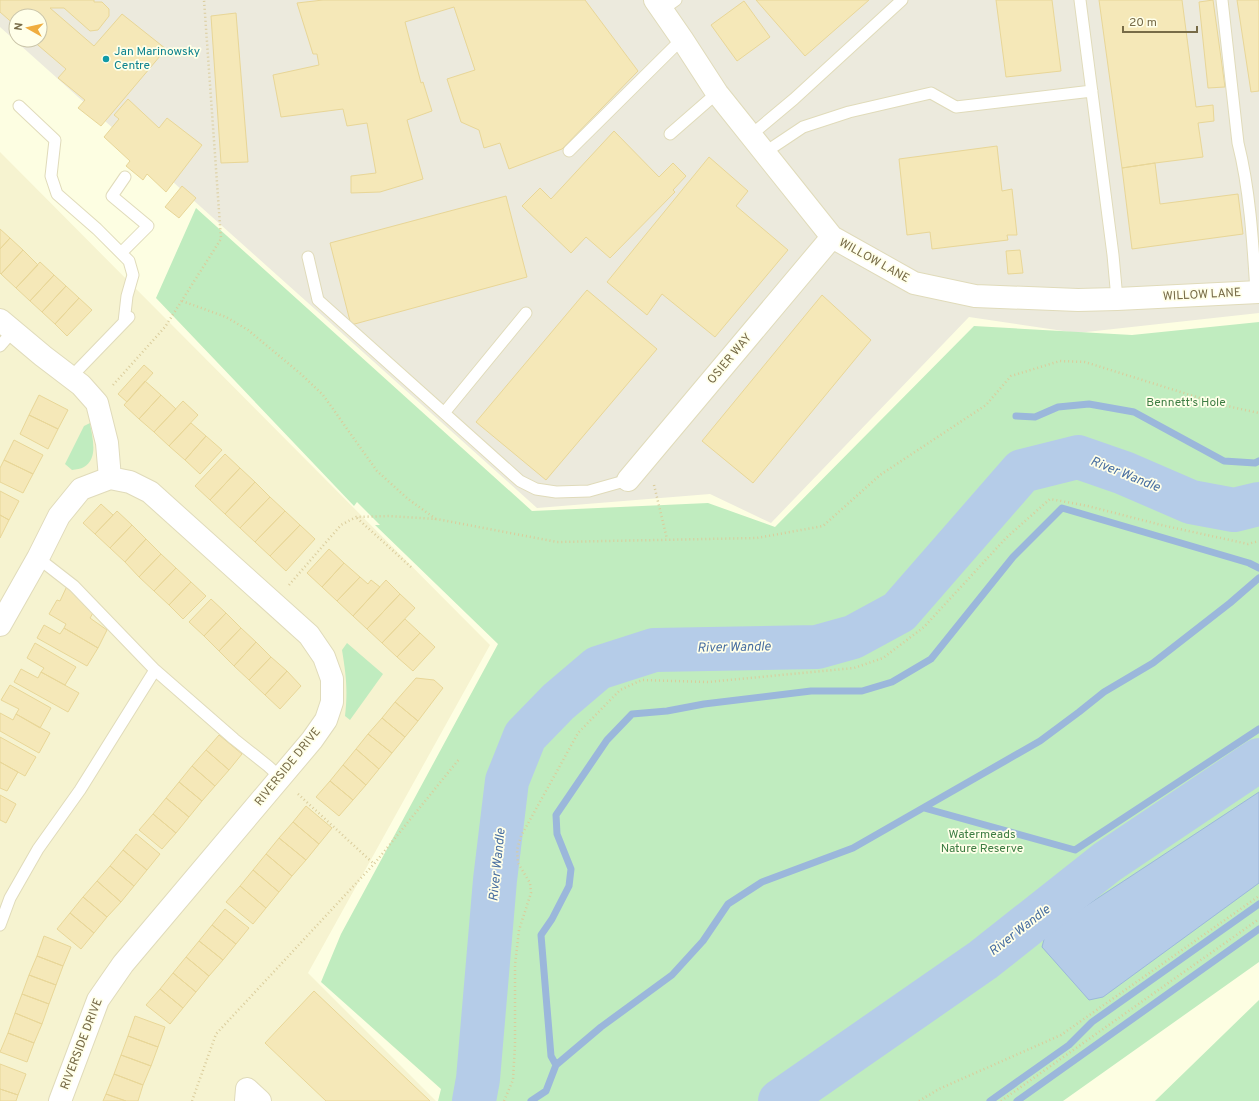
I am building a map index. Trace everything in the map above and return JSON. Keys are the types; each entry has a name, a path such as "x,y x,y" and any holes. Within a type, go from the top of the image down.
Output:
{"street":[{"name":"WILLOW LANE","path":"664,3 682,39 717,93 832,237 914,283 975,296 1078,300 1258,292"},
{"name":"OSIER WAY","path":"628,480 832,237"},
{"path":"0,625 38,558 59,516 82,489 110,478 107,443 97,403 81,385 71,377 4,333"},
{"name":"RIVERSIDE DRIVE","path":"60,1101 98,1000 123,964 312,740 326,720 332,702 332,679 324,657 309,635 150,492 130,482 110,478"},
{"path":"246,1101 247,1089 260,1101"}],"lane":[{"path":"751,135 794,100 902,0"},
{"path":"1080,0 1113,255 1117,299"},
{"path":"1222,0 1238,143 1243,163 1254,245 1258,292"},
{"path":"569,151 682,39"},
{"path":"764,153 803,127 849,112 931,93 956,107 1092,91"},
{"path":"670,134 717,93"},
{"path":"19,106 55,140 51,176 57,194 97,229 129,261 133,275 127,296 124,322"},
{"path":"121,253 148,226 112,196 124,177"},
{"path":"308,257 318,300 520,481 536,489 556,492 589,491 628,480"},
{"path":"71,377 133,313"},
{"path":"444,413 526,313"},
{"path":"38,558 74,586 155,670 281,778"},
{"path":"0,925 10,898 38,850 80,790 155,670"}],"path":[{"path":"97,403 165,327 221,240 204,0"},
{"path":"182,301 226,317 248,330 301,374 323,395 377,471 408,500 437,519"},
{"path":"272,603 341,525 356,517 389,516 437,519 557,542 757,538 823,526 880,475 986,405 1012,376 1060,361 1085,362 1222,406 1259,413"},
{"path":"647,458 667,539"},
{"path":"504,1101 513,1080 515,1045 515,965 519,930 531,893 530,884 518,862 517,850 521,836 578,733 620,690 642,680 708,682 854,668 883,658 924,626 1006,538 1050,499 1088,506 1162,525 1248,544 1259,541"},
{"path":"356,517 412,568"},
{"path":"192,1101 216,1034 374,864 460,758"},
{"path":"281,778 374,864"},
{"path":"919,1101 939,1089 1061,1034 1259,896"},
{"path":"1001,1101 1259,919"}],"shaded area":[{"path":"0,0 1259,0 1259,313 1077,333 969,317 771,523 710,494 537,508 23,48 48,48 48,8 8,8 8,34 0,27"},
{"path":"0,152 490,645 308,973 436,1101 0,1101"}],"green space":[{"name":"Watermeads Nature Reserve","path":"196,208 532,511 708,503 775,527 974,326 1132,335 1259,322 1259,962 1063,1101 438,1101 441,1089 321,982 341,934 498,644 375,525 380,525 357,502 354,506 156,298"},
{"path":"90,423 93,441 92,458 84,467 72,470 65,464 84,426"},
{"path":"347,643 383,674 350,720 345,716 346,683 342,650"},
{"path":"1259,1000 1259,1101 1155,1101"}],"water":[{"path":"1259,792 1259,883 1103,997 1089,1000 1042,947 1047,928 1069,917"}],"building":[{"name":"Jan Marinowsky Centre","path":"0,0 94,0 94,2 102,2 109,9 109,16 98,30 90,31 64,8 50,8 94,46 122,14 166,49 101,126 78,108 85,100 58,78 66,69 41,48 48,48 48,8 8,8 8,19 0,12"},
{"path":"323,0 585,0 638,71 562,149 509,169 500,143 484,148 479,130 461,122 447,79 475,70 454,7 405,22 421,83 423,82 432,111 407,120 423,179 380,192 351,193 351,176 376,173 367,123 347,126 343,109 281,117 273,75 319,65 317,54 313,54 297,3"},
{"path":"756,0 869,0 805,56"},
{"path":"996,0 1052,0 1061,71 1006,77"},
{"path":"1099,0 1182,0 1196,107 1213,105 1214,121 1198,123 1203,157 1122,168"},
{"path":"1213,0 1225,87 1208,88 1199,2"},
{"path":"1237,0 1259,0 1259,91 1251,92"},
{"path":"744,1 770,37 737,61 711,25"},
{"path":"236,13 248,162 221,163 211,16"},
{"path":"128,99 159,128 167,118 202,145 166,192 147,174 143,180 126,166 130,161 104,137 119,119 114,115"},
{"path":"614,131 659,177 673,163 686,176 673,190 675,192 610,258 586,237 571,253 522,206 540,188 551,199"},
{"path":"997,146 1002,191 1012,189 1017,235 1007,235 1008,240 932,249 930,232 907,235 899,159"},
{"path":"709,157 748,191 736,206 788,250 715,337 662,294 647,315 607,282"},
{"path":"1155,163 1160,204 1238,194 1243,234 1132,249 1122,168"},
{"path":"182,186 196,198 179,218 165,207"},
{"path":"506,196 527,277 351,325 330,243"},
{"path":"0,229 10,238 0,249"},
{"path":"10,238 23,250 1,274 0,249"},
{"path":"23,250 38,265 16,288 1,274"},
{"path":"1020,250 1023,273 1008,274 1006,251"},
{"path":"40,262 54,275 30,301 16,288"},
{"path":"54,275 66,286 42,312 30,301"},
{"path":"66,286 79,298 55,324 42,312"},
{"path":"587,290 657,349 546,480 476,422"},
{"path":"822,295 871,340 753,483 702,441"},
{"path":"79,298 92,310 67,336 55,324"},
{"path":"144,365 153,373 127,402 118,394"},
{"path":"145,381 161,395 139,419 124,405"},
{"path":"39,395 68,410 58,429 29,415"},
{"path":"161,395 176,409 154,432 139,419"},
{"path":"183,401 198,415 169,446 154,432"},
{"path":"29,415 58,429 48,449 20,434"},
{"path":"191,423 206,436 185,460 169,446"},
{"path":"206,436 222,450 200,474 185,460"},
{"path":"14,440 43,455 33,474 4,460"},
{"path":"225,454 240,468 210,500 195,486"},
{"path":"4,460 33,474 23,493 0,482 0,468"},
{"path":"240,468 255,482 225,514 210,500"},
{"path":"255,482 270,497 240,528 225,514"},
{"path":"0,491 19,501 9,520 0,515"},
{"path":"270,497 285,511 255,542 240,528"},
{"path":"101,504 113,515 95,534 83,523"},
{"path":"117,511 132,525 110,548 95,534"},
{"path":"285,511 300,525 270,556 255,542"},
{"path":"0,515 9,520 0,538"},
{"path":"132,525 146,539 125,562 110,548"},
{"path":"300,525 315,539 286,571 270,556"},
{"path":"146,539 161,554 139,577 125,562"},
{"path":"329,549 344,563 322,587 307,573"},
{"path":"161,554 176,568 154,591 139,577"},
{"path":"344,563 360,577 337,601 322,587"},
{"path":"176,568 191,582 169,605 154,591"},
{"path":"360,577 368,584 371,580 380,587 353,616 337,601"},
{"path":"386,580 400,594 367,629 353,616"},
{"path":"191,582 206,596 183,619 169,605"},
{"path":"67,586 93,613 90,618 107,630 98,648 64,628 66,624 49,614 57,600 60,601"},
{"path":"400,594 415,608 382,643 367,629"},
{"path":"211,599 226,613 204,636 189,622"},
{"path":"226,613 241,628 219,651 204,636"},
{"path":"405,619 420,633 397,657 382,643"},
{"path":"44,625 60,634 64,628 98,648 87,666 37,638"},
{"path":"241,628 256,642 234,666 219,651"},
{"path":"420,633 435,647 413,671 397,657"},
{"path":"256,642 271,657 249,680 234,666"},
{"path":"35,643 76,667 65,685 41,672 44,668 27,658"},
{"path":"271,657 287,671 265,695 249,680"},
{"path":"21,669 38,678 41,672 79,693 68,712 14,682"},
{"path":"287,671 301,686 280,709 265,695"},
{"path":"416,678 434,680 443,688 418,721 395,702"},
{"path":"10,685 51,708 40,728 16,714 19,709 1,700"},
{"path":"395,702 418,721 405,737 382,718"},
{"path":"0,713 13,720 16,714 50,733 39,753 0,731"},
{"path":"382,718 405,737 392,753 368,734"},
{"path":"368,734 392,753 379,769 356,749"},
{"path":"219,735 242,754 229,770 206,750"},
{"path":"0,737 36,757 25,776 0,762"},
{"path":"356,749 379,769 366,785 343,765"},
{"path":"206,750 229,770 215,786 192,766"},
{"path":"0,762 18,772 7,791 0,788"},
{"path":"343,765 366,785 353,800 330,781"},
{"path":"192,766 215,786 202,801 179,782"},
{"path":"330,781 353,800 339,816 316,797"},
{"path":"179,782 202,801 189,817 166,798"},
{"path":"0,795 16,804 6,823 0,820"},
{"path":"166,798 189,817 176,833 153,814"},
{"path":"306,806 332,828 319,844 293,822"},
{"path":"153,814 176,833 162,849 139,830"},
{"path":"293,822 319,844 306,860 279,838"},
{"path":"136,834 160,854 147,870 123,850"},
{"path":"279,838 306,860 292,876 266,854"},
{"path":"123,850 147,870 134,886 110,866"},
{"path":"266,854 292,876 279,892 253,870"},
{"path":"110,866 134,886 121,902 97,881"},
{"path":"253,870 279,892 266,908 240,886"},
{"path":"97,881 121,902 107,917 83,897"},
{"path":"240,886 266,908 253,924 226,902"},
{"path":"83,897 107,917 94,933 70,913"},
{"path":"225,909 249,928 236,944 212,925"},
{"path":"70,913 94,933 81,949 57,929"},
{"path":"212,925 236,944 223,960 199,941"},
{"path":"44,936 71,947 63,966 37,956"},
{"path":"199,941 223,960 209,976 186,957"},
{"path":"37,956 63,966 56,985 29,975"},
{"path":"186,957 209,976 196,992 173,973"},
{"path":"173,973 196,992 183,1008 160,989"},
{"path":"29,975 56,985 49,1004 22,994"},
{"path":"160,989 183,1008 170,1024 146,1005"},
{"path":"314,991 430,1101 326,1101 265,1043"},
{"path":"22,994 49,1004 42,1024 15,1013"},
{"path":"15,1013 42,1024 34,1043 8,1033"},
{"path":"135,1016 165,1027 158,1047 128,1036"},
{"path":"8,1033 34,1043 27,1062 0,1052"},
{"path":"128,1036 158,1047 151,1066 121,1055"},
{"path":"121,1055 151,1066 143,1085 114,1074"},
{"path":"0,1064 26,1074 18,1095 0,1089"},
{"path":"114,1074 143,1085 138,1101 126,1101 106,1094"},
{"path":"0,1089 18,1095 16,1101 0,1101"},
{"path":"106,1094 126,1101 103,1101"}],"waterway":[{"path":"1016,416 1035,417 1058,407 1089,404 1134,412 1224,461 1255,463 1259,461"},
{"name":"River Wandle","path":"474,1101 478,1079 495,880 507,781 525,736 558,702 598,668 654,650 817,647 853,637 899,612 1022,471 1078,457 1124,473 1191,502 1234,510 1259,504"},
{"path":"556,1065 551,1056 541,935 552,919 569,886 571,869 557,834 556,815 607,740 632,714 667,711 704,704 811,691 862,691 892,682 931,659 1013,557 1062,508 1249,563 1259,568"},
{"path":"531,1101 546,1091 556,1065 601,1027 672,975 703,941 728,904 762,882 853,848 1040,741 1104,692 1153,663 1230,603 1259,578"},
{"path":"924,808 1075,850 1259,729"},
{"name":"River Wandle","path":"780,1101 983,960 1107,862 1259,760"},
{"path":"990,1101 1069,1045 1092,1022 1259,904"},
{"path":"1034,920 1047,928"},
{"path":"1017,1101 1259,929"}],"place":[{"name":"Jan Marinowsky Centre","path":"106,59"}],"park label":[{"name":"Bennett's Hole","path":"1186,403"}]}
